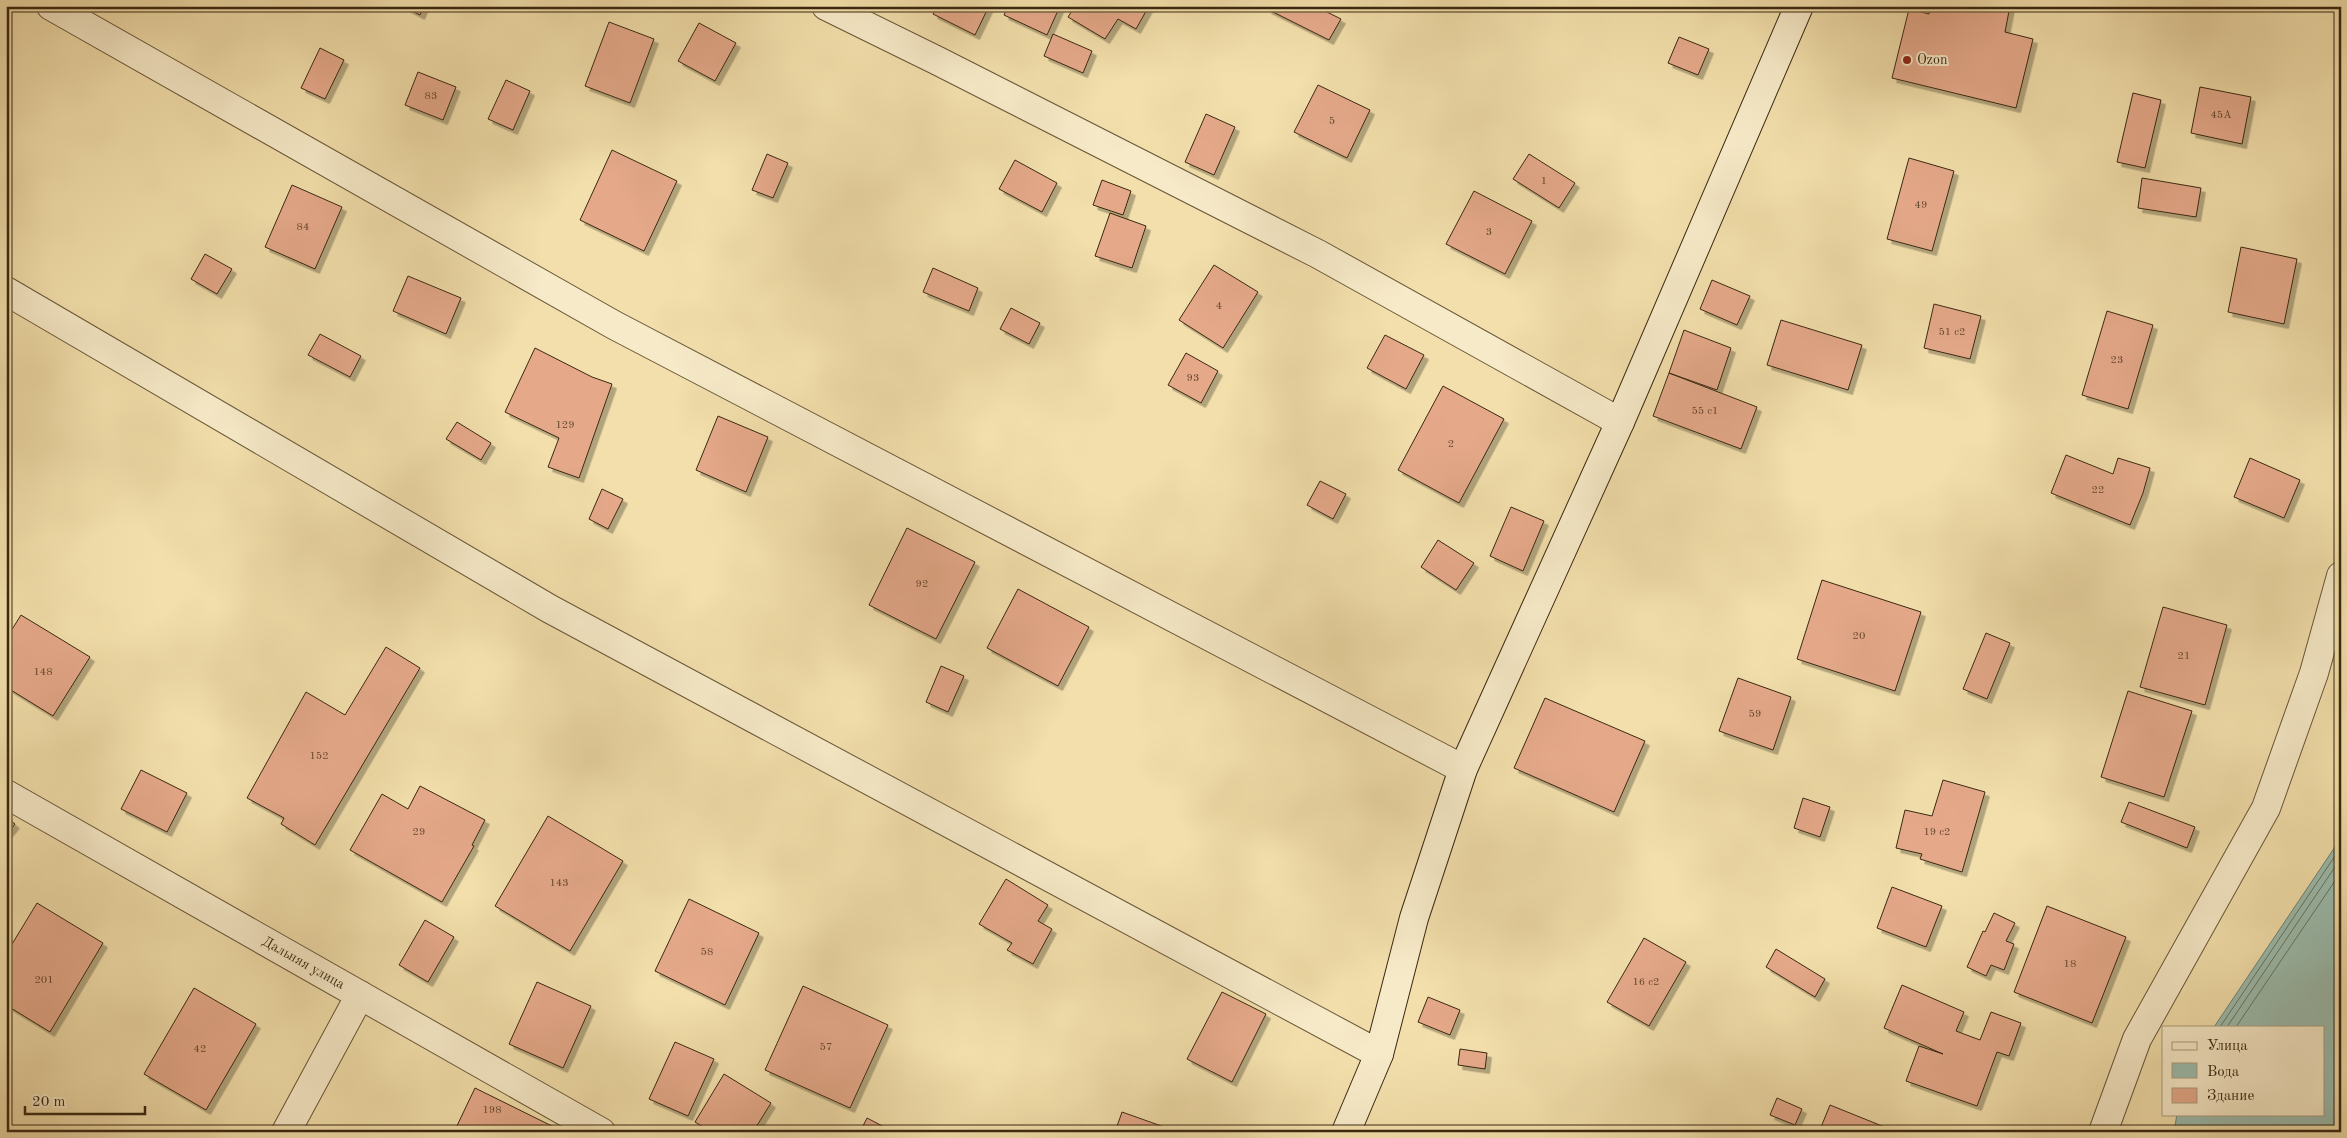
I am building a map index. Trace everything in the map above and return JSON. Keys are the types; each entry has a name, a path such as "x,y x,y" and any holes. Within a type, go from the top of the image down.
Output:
{"street":[{"path":"51,6 614,325 1463,769"},
{"path":"826,6 1318,254 1620,422"},
{"path":"1346,1132 1379,1054 1414,918 1463,769 1620,422 1799,6"},
{"path":"6,291 550,609 1379,1054"},
{"path":"2103,1132 2138,1039 2266,808 2314,672 2341,576"},
{"name":"Дальняя улица","path":"6,794 601,1132"},
{"path":"286,1132 360,995"}],"water":[{"path":"2341,838 2341,1132 2174,1132 2177,1116 2324,1116 2324,1026 2215,1026"}],"building":[{"path":"403,6 424,6 420,15"},
{"path":"937,6 989,6 975,35 933,14"},
{"path":"1008,6 1060,6 1047,35 1004,15"},
{"path":"1075,6 1149,6 1136,29 1118,19 1105,39 1068,17"},
{"path":"1268,6 1315,6 1341,19 1329,40 1267,9"},
{"path":"1930,6 2010,6 2005,32 2033,39 2016,108 1892,78 1909,9 1929,14"},
{"path":"609,22 654,39 630,103 585,86"},
{"path":"699,23 736,43 715,81 678,61"},
{"path":"1053,34 1092,51 1083,73 1044,56"},
{"path":"1679,37 1709,49 1698,75 1668,63"},
{"path":"320,48 344,60 325,99 301,88"},
{"path":"418,72 456,87 443,120 405,105"},
{"path":"506,80 530,91 513,130 488,119"},
{"path":"1318,85 1370,110 1347,158 1294,132"},
{"path":"2200,87 2251,97 2242,144 2191,133"},
{"path":"2133,93 2161,100 2145,168 2117,162"},
{"path":"1206,114 1235,127 1214,175 1185,162"},
{"path":"612,150 677,181 644,251 580,220"},
{"path":"767,154 788,163 773,198 752,190"},
{"path":"1529,154 1575,183 1559,208 1513,179"},
{"path":"1909,158 1954,171 1932,251 1887,239"},
{"path":"1015,160 1057,183 1042,212 999,189"},
{"path":"2142,178 2201,188 2196,217 2138,208"},
{"path":"1102,180 1131,191 1123,215 1093,205"},
{"path":"292,185 342,207 315,269 265,247"},
{"path":"1474,191 1532,221 1505,274 1446,244"},
{"path":"1110,213 1146,226 1132,268 1095,256"},
{"path":"2241,247 2297,259 2284,324 2228,312"},
{"path":"205,254 232,269 217,294 191,279"},
{"path":"1214,265 1258,292 1223,348 1179,320"},
{"path":"933,268 978,288 969,311 923,292"},
{"path":"408,276 461,298 446,334 393,311"},
{"path":"1712,280 1750,296 1737,325 1700,309"},
{"path":"1934,304 1981,316 1970,359 1924,348"},
{"path":"1011,308 1040,323 1029,344 1000,329"},
{"path":"2107,311 2153,325 2128,409 2082,395"},
{"path":"1781,320 1862,345 1848,390 1767,365"},
{"path":"1684,330 1731,348 1717,390 1669,373"},
{"path":"320,334 361,356 350,377 308,355"},
{"path":"1385,335 1424,355 1406,389 1367,368"},
{"path":"535,348 592,377 612,384 579,478 548,467 559,438 505,412"},
{"path":"1186,353 1218,371 1201,403 1168,385"},
{"path":"1669,373 1757,407 1741,449 1653,416"},
{"path":"1443,386 1504,419 1459,503 1398,470"},
{"path":"718,416 768,437 746,492 696,470"},
{"path":"457,422 491,443 481,460 446,439"},
{"path":"2066,455 2113,474 2118,458 2150,468 2143,493 2130,525 2051,493"},
{"path":"2250,458 2300,480 2284,518 2234,497"},
{"path":"1320,481 1346,494 1333,519 1307,505"},
{"path":"602,489 623,499 608,529 589,519"},
{"path":"1511,507 1544,521 1523,571 1490,556"},
{"path":"907,528 975,562 936,639 869,605"},
{"path":"1438,540 1474,563 1456,590 1421,567"},
{"path":"1822,580 1921,612 1895,691 1797,659"},
{"path":"1018,589 1089,627 1058,686 987,648"},
{"path":"2163,607 2227,625 2205,705 2140,687"},
{"path":"21,615 90,657 53,716 6,687 6,639"},
{"path":"1986,633 2010,643 1987,699 1963,689"},
{"path":"386,647 420,668 315,845 281,824 284,818 247,798 306,692 345,715"},
{"path":"941,666 964,676 948,712 926,702"},
{"path":"1738,678 1791,697 1773,750 1719,731"},
{"path":"2128,691 2192,711 2164,797 2101,777"},
{"path":"1545,698 1645,741 1614,812 1514,768"},
{"path":"141,770 187,793 167,832 121,809"},
{"path":"1943,780 1985,792 1962,872 1920,859 1922,854 1896,848 1905,810 1932,816"},
{"path":"420,786 485,820 472,845 474,846 442,902 350,850 382,794 408,809"},
{"path":"1803,798 1830,807 1820,837 1794,828"},
{"path":"2129,802 2195,827 2187,848 2121,822"},
{"path":"548,816 623,861 570,951 495,906"},
{"path":"6,817 15,824 6,835"},
{"path":"1006,879 1048,905 1038,921 1052,929 1033,964 1007,950 1012,943 979,924"},
{"path":"1892,887 1942,906 1926,947 1877,928"},
{"path":"689,899 759,933 725,1005 655,971"},
{"path":"37,903 103,943 50,1032 6,1005 6,954"},
{"path":"2047,906 2126,937 2092,1023 2014,992"},
{"path":"1994,913 2015,923 2006,941 2014,944 2004,970 1991,965 1986,976 1967,967 1983,931 1985,932"},
{"path":"425,920 454,937 428,982 399,965"},
{"path":"1644,938 1686,962 1649,1026 1607,1002"},
{"path":"1776,949 1825,979 1815,997 1766,967"},
{"path":"537,982 591,1006 563,1068 509,1044"},
{"path":"1902,985 1964,1012 1956,1031 1980,1040 1991,1012 2021,1023 2009,1056 1997,1052 1977,1106 1906,1081 1919,1046 1943,1054 1884,1028"},
{"path":"803,986 888,1025 850,1108 765,1070"},
{"path":"194,988 256,1024 206,1110 144,1074"},
{"path":"1222,992 1266,1014 1232,1082 1187,1059"},
{"path":"1428,997 1460,1010 1450,1035 1418,1022"},
{"path":"675,1042 714,1059 688,1116 649,1099"},
{"path":"1460,1049 1487,1053 1485,1069 1458,1065"},
{"path":"724,1074 771,1103 753,1132 711,1132 695,1122"},
{"path":"475,1088 564,1132 454,1132"},
{"path":"1777,1098 1802,1109 1795,1125 1770,1115"},
{"path":"1830,1105 1887,1128 1886,1132 1819,1132"},
{"path":"1122,1112 1167,1128 1166,1132 1115,1132"},
{"path":"867,1118 894,1132 860,1132"}],"place":[{"name":"Ozon","path":"1907,60"}]}
